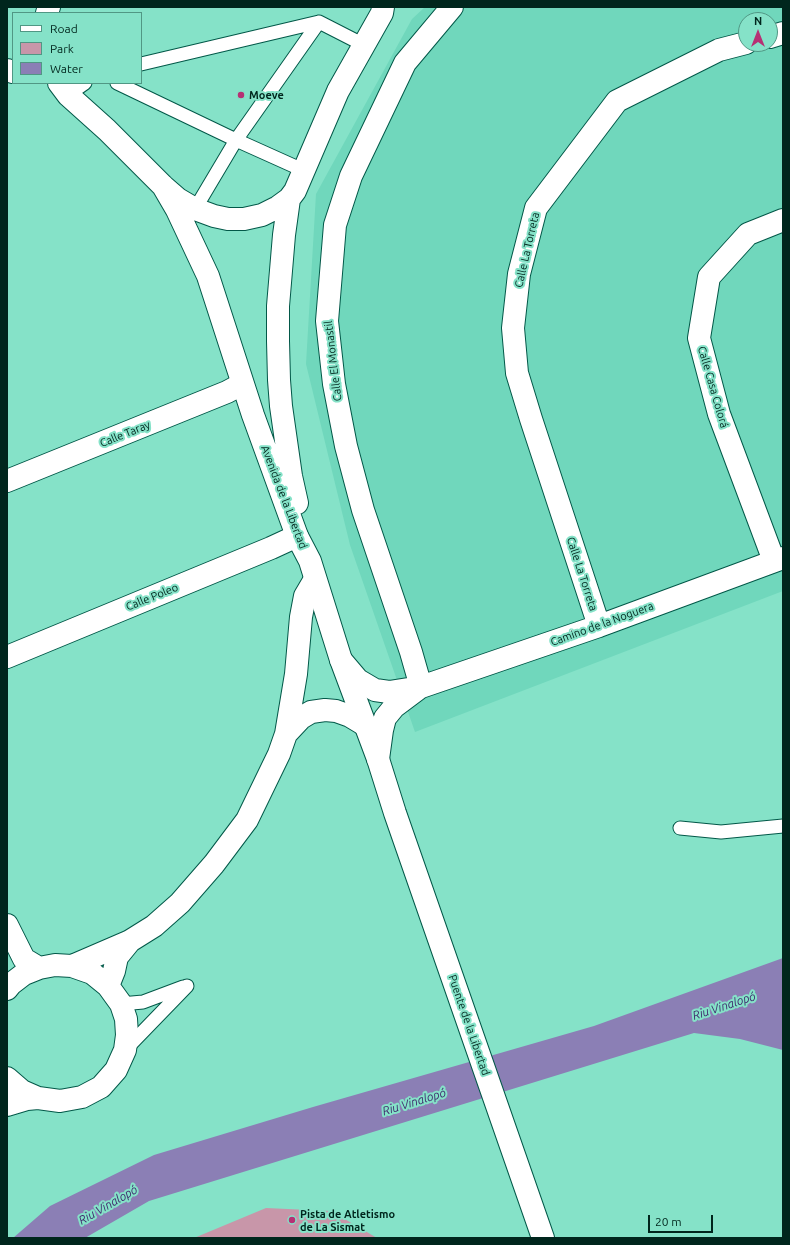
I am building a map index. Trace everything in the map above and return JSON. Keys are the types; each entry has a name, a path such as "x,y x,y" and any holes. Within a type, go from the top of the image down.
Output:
{"street":[{"name":"Calle El Monastil","path":"421,687 411,652 363,510 346,446 334,384 327,321 335,225 351,176 405,63 452,7"},
{"path":"47,84 69,88 107,130 178,199 195,209 228,219 244,219 262,215 278,207 295,191 305,171 338,90 384,9"},
{"name":"Calle La Torreta","path":"599,626 517,373 513,328 519,274 536,208 617,101 719,50 738,45"},
{"name":"Avenida de la Libertad","path":"163,186 177,210 208,276 242,384 297,536 312,570 341,660 378,760 395,813"},
{"path":"72,966 130,941 154,926 180,903 214,864 247,820 279,754 286,734 296,674 301,617 312,570 291,476 284,433 279,380 278,306 284,235 289,198"},
{"name":"Calle Casa Colorá","path":"778,559 719,414 699,338 709,277 748,234 783,220"},
{"name":"Calle Taray","path":"7,481 227,392 242,384"},
{"name":"Calle Poleo","path":"7,657 297,536"},
{"name":"Camino de la Noguera","path":"421,687 599,626 778,559"},
{"path":"341,660 358,680 374,690 389,692 421,687"},
{"path":"378,760 385,718 394,707 421,687"},
{"path":"286,734 301,718 310,712 326,710 336,711 350,716 365,725"},
{"name":"Puente de la Libertad","path":"395,813 543,1238"},
{"path":"7,925 24,959 39,968"},
{"path":"108,986 114,971 117,957 130,941"},
{"path":"7,988 24,974 39,968 55,965 72,966 92,973 108,986 121,1004 126,1019 127,1035 125,1050 116,1070 101,1087 82,1097 60,1101 38,1098 27,1099 7,1106"},
{"path":"7,1078 22,1091 38,1098"}],"lane":[{"path":"195,209 236,140 319,22"},
{"path":"142,64 319,22 364,45"},
{"path":"119,84 305,171"},
{"path":"680,828 721,832 783,826"},
{"path":"121,1004 143,1002 187,986 125,1050"}],"shaded area":[{"path":"425,7 783,7 783,591 415,732 350,545 306,364 316,194 412,19"}],"green space":[{"name":"Pista de Atletismo de La Sismat","path":"266,1208 331,1211 377,1238 194,1238"}],"water":[{"name":"Riu Vinalopó","path":"783,958 783,1050 740,1039 694,1033 149,1201 85,1238 13,1238 50,1206 154,1155 313,1107 594,1026"}],"place":[{"name":"Moeve","path":"241,95"},
{"name":"Pista de Atletismo de La Sismat","path":"292,1220"}]}
